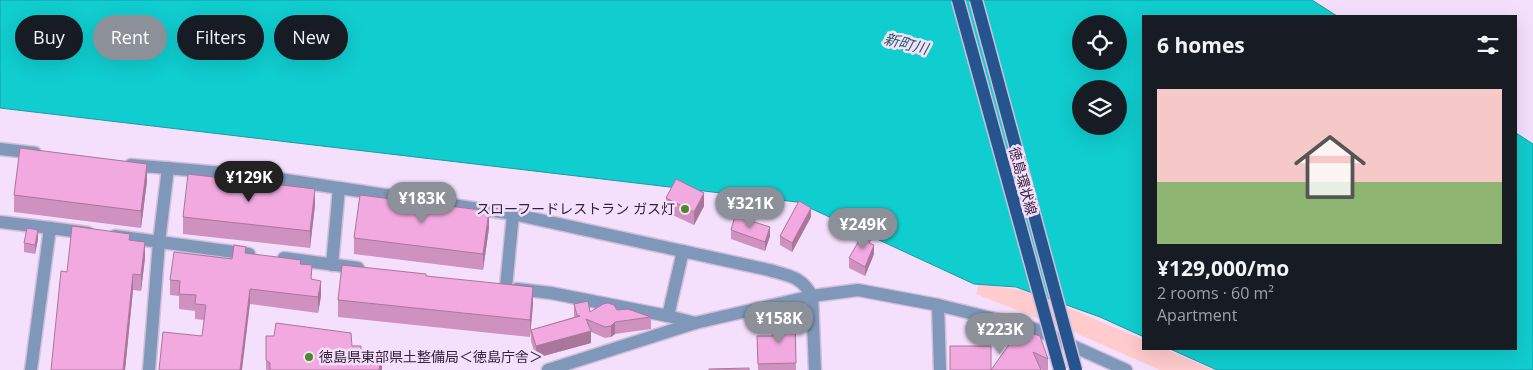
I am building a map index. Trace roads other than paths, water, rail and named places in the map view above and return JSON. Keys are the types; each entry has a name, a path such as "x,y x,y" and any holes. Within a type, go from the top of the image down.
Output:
{"main road":[{"name":"徳島環状線","path":"958,0 1060,370"},
{"name":"徳島環状線","path":"976,0 1073,368"}],"street":[{"path":"0,149 47,155"},
{"path":"122,164 259,176 513,214 683,251 799,279 807,286 812,296 815,370"},
{"path":"149,370 159,242 168,168"},
{"path":"332,265 339,188"},
{"path":"513,214 502,287 551,294 668,316 695,323"},
{"path":"0,222 370,270"},
{"path":"31,370 50,228"},
{"path":"668,316 683,251"},
{"path":"548,370 574,366 695,323 812,296 858,290 938,305 1035,329 1126,370"},
{"path":"938,305 940,370"},
{"path":"1064,342 1073,368"}],"water":[{"name":"新町川","path":"0,0 1312,0 1335,15 1142,15 1142,336 1100,317 1016,287 974,284 797,202 0,108"},
{"path":"1517,134 1533,144 1533,370 1217,370 1172,350 1517,350"}],"place":[{"name":"スローフードレストラン ガス灯","path":"685,209"},
{"name":"徳島県東部県土整備局＜徳島庁舎＞","path":"309,357"}]}
